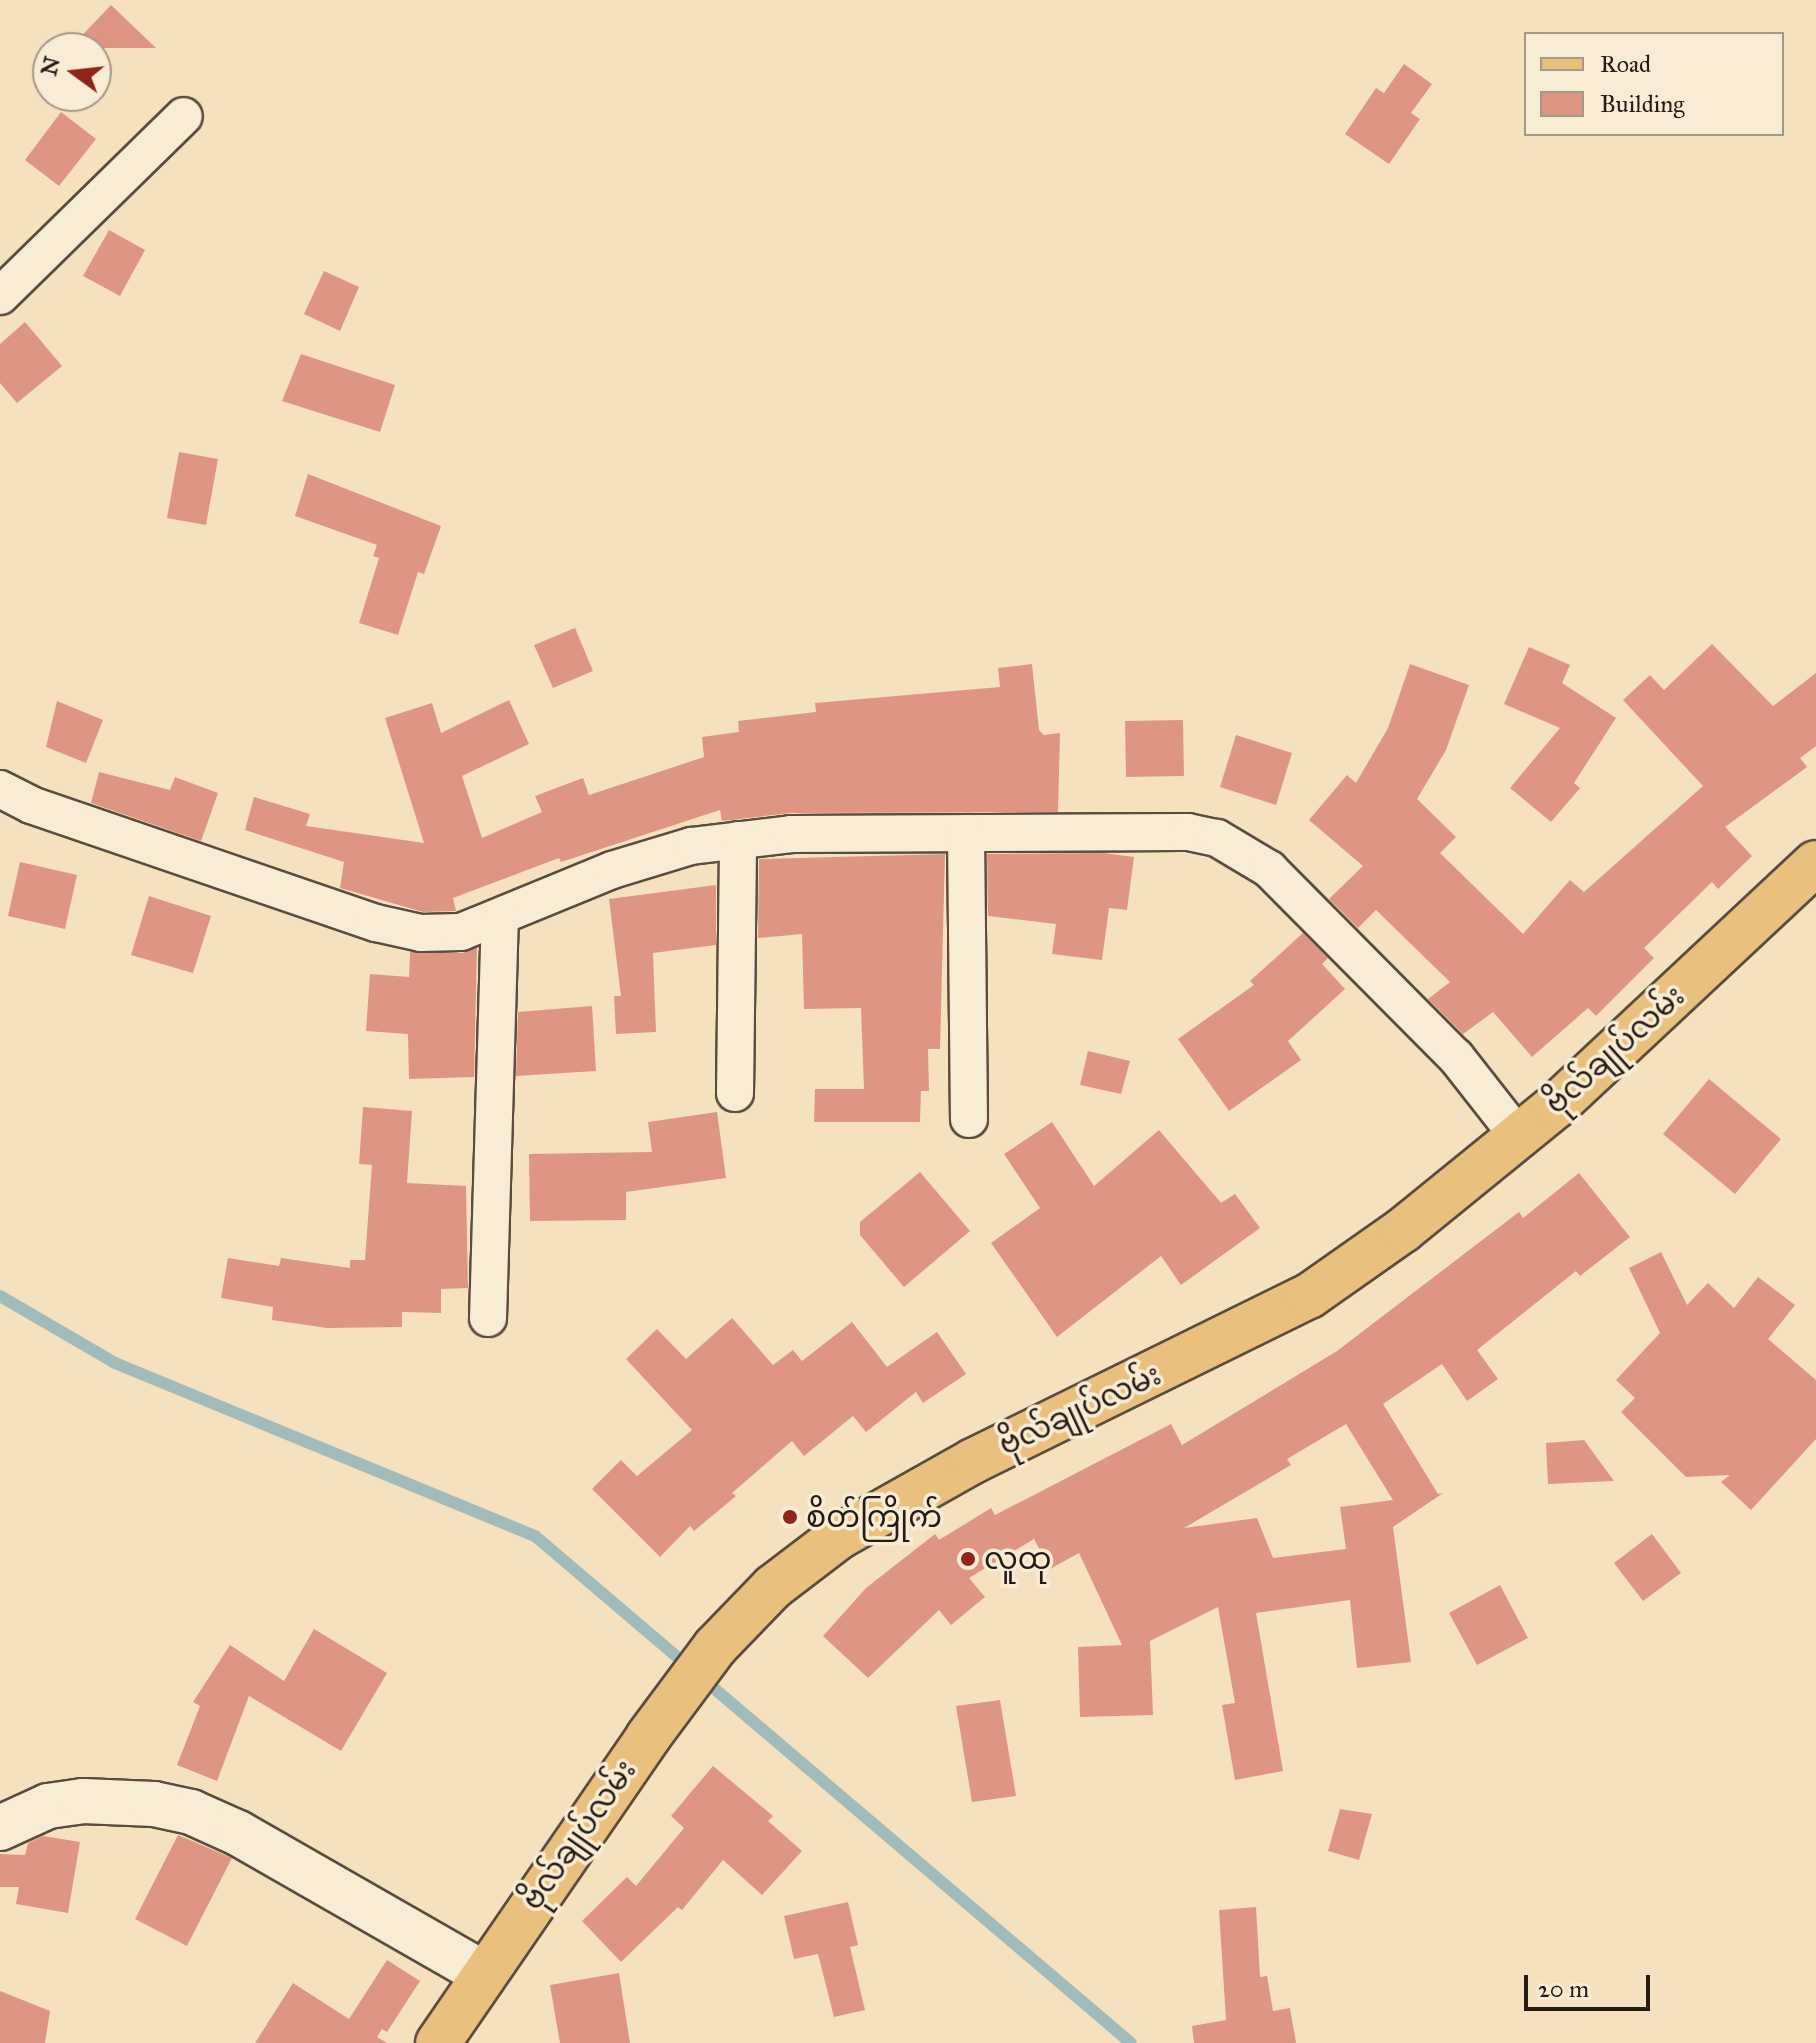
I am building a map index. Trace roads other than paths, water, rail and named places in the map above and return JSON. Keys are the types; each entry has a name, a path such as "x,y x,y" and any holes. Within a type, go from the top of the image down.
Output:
{"main road":[{"name":"ဗိုလ်‌ချုပ်‌လမ်း","path":"438,2043 482,1973 715,1647 773,1587 840,1536 973,1461 1309,1296 1403,1230 1518,1136 1816,863"}],"street":[{"path":"0,296 184,116"},
{"path":"0,789 31,805 376,923 421,933 461,932 500,919 612,870 691,846 791,834 1188,832 1242,849 1269,869 1456,1057 1518,1136"},
{"path":"966,833 969,1119"},
{"path":"735,1093 738,840"},
{"path":"488,1318 500,919"},
{"path":"0,1828 48,1806 83,1801 154,1804 191,1812 238,1833 482,1973"}],"waterway":[{"path":"0,1296 115,1363 535,1536 1131,2043"}],"place":[{"name":"စိတ်ကြိုက်","path":"790,1517"},
{"name":"လူထု","path":"968,1559"}]}
